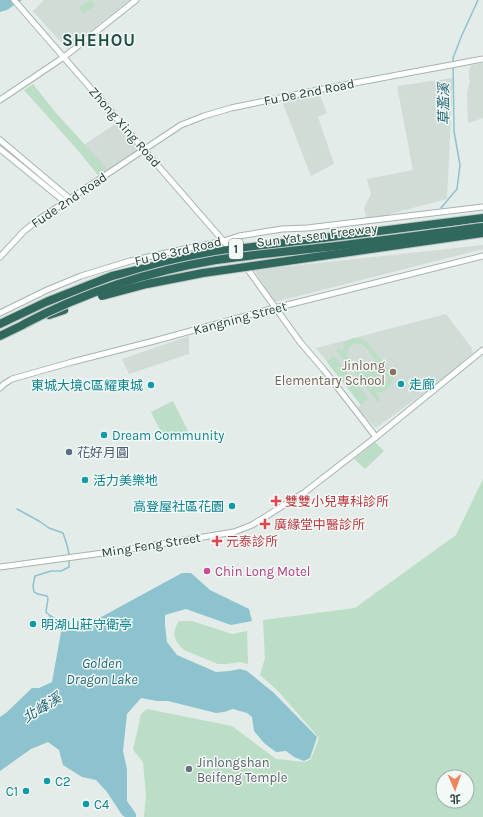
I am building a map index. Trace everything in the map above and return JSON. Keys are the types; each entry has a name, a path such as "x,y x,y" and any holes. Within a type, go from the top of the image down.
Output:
{"highway":[{"name":"Sun Yat-sen Freeway","path":"0,324 46,302 112,276 212,252 483,218"},
{"name":"Sun Yat-sen Freeway","path":"0,336 59,307 148,275 180,267 258,254 483,227"},
{"name":"1","path":"24,324 106,294 146,284 203,273 483,233"}],"street":[{"name":"Zhong Xing Road","path":"14,0 225,242"},
{"path":"0,100 64,57 136,0"},
{"name":"Fu De 2nd Road","path":"144,149 181,125 231,108 483,59"},
{"path":"0,140 70,199"},
{"path":"0,149 65,202"},
{"name":"Fude 2nd Road","path":"0,256 24,231 38,220 144,149"},
{"name":"Fu De 3rd Road","path":"0,313 47,290 81,276 141,258 225,242 239,236 282,229 307,228 483,207"},
{"name":"Kangning Street","path":"0,388 12,379 72,362 275,308 483,256"},
{"path":"249,271 300,342 324,370 376,437"},
{"name":"Ming Feng Street","path":"0,567 118,551 234,532 252,525 305,492 376,437 483,350"}],"shaded area":[{"path":"44,0 130,0 67,49 33,11"},
{"path":"483,63 483,118 468,123 467,94 470,81 469,70 471,65"},
{"path":"453,78 447,199 367,220 364,208 371,194 367,179 413,170 397,86"},
{"path":"319,93 327,113 318,117 334,164 311,176 282,101"},
{"path":"118,122 143,149 105,174 81,147"},
{"path":"483,245 483,249 275,302 254,270"},
{"name":"Jinlong Elementary School","path":"446,314 471,347 473,353 447,376 376,428 357,408 361,405 316,348"},
{"path":"189,336 189,354 129,374 122,359"}],"green space":[{"path":"90,0 95,5 84,14 79,8"},
{"path":"33,84 56,113 107,169 98,175 24,90"},
{"path":"353,338 361,338 367,342 393,374 391,385 383,391 376,393 381,400 378,402 336,350 338,348 343,350 344,343","holes":["355,343 364,346 375,359 359,372 347,355 349,347","385,372 387,375 385,384 377,388 369,385"]},
{"path":"334,356 368,398 361,405 327,362"},
{"path":"173,401 188,431 166,442 151,412"},
{"path":"375,442 384,451 365,469 354,459"},
{"path":"483,479 483,817 144,817 146,794 143,762 133,750 141,714 147,709 232,726 276,759 305,762 311,759 319,738 278,691 260,675 265,658 263,620 355,608 456,535"},
{"path":"179,621 192,621 232,634 247,631 248,664 240,662 218,664 184,650 176,640 174,633"}],"water":[{"path":"0,0 22,0 7,10 0,12"},
{"name":"Golden Dragon Lake","path":"182,573 191,573 210,590 249,609 252,621 231,625 186,609 165,615 167,642 177,655 216,672 240,669 247,671 274,693 317,737 310,758 304,761 294,757 286,751 276,752 264,743 254,731 252,717 247,713 233,709 216,713 168,701 157,701 141,698 127,714 123,751 127,769 127,801 136,814 136,817 125,817 122,815 107,792 96,780 82,777 63,765 59,750 48,742 31,749 0,771 0,717 32,688 39,688 52,682 61,632 46,612 71,628 81,628"}],"waterway":[{"name":"草濫溪","path":"441,208 457,189 460,165 454,131 453,58 478,0"},
{"name":"北峰溪","path":"17,509 49,528 63,533 69,554"},
{"name":"北峰溪","path":"47,613 47,596 34,592 33,586 35,576 51,571 61,571 69,567 69,561"}],"place":[{"name":"Jinlong Elementary School","path":"393,372"},
{"name":"走廊","path":"401,384"},
{"name":"東城大境C區耀東城","path":"151,385"},
{"name":"Dream Community","path":"104,435"},
{"name":"花好月圓","path":"69,452"},
{"name":"活力美樂地","path":"85,480"},
{"name":"雙雙小兒專科診所","path":"276,501"},
{"name":"高登屋社區花園","path":"232,506"},
{"name":"廣緣堂中醫診所","path":"265,524"},
{"name":"元泰診所","path":"217,541"},
{"name":"Chin Long Motel","path":"207,571"},
{"name":"明湖山莊守衛亭","path":"33,624"},
{"name":"Jinlongshan Beifeng Temple","path":"189,769"},
{"name":"C2","path":"47,781"},
{"name":"C1","path":"26,791"},
{"name":"C4","path":"86,804"}],"district":[{"name":"SHEHOU","path":"99,40"}]}
